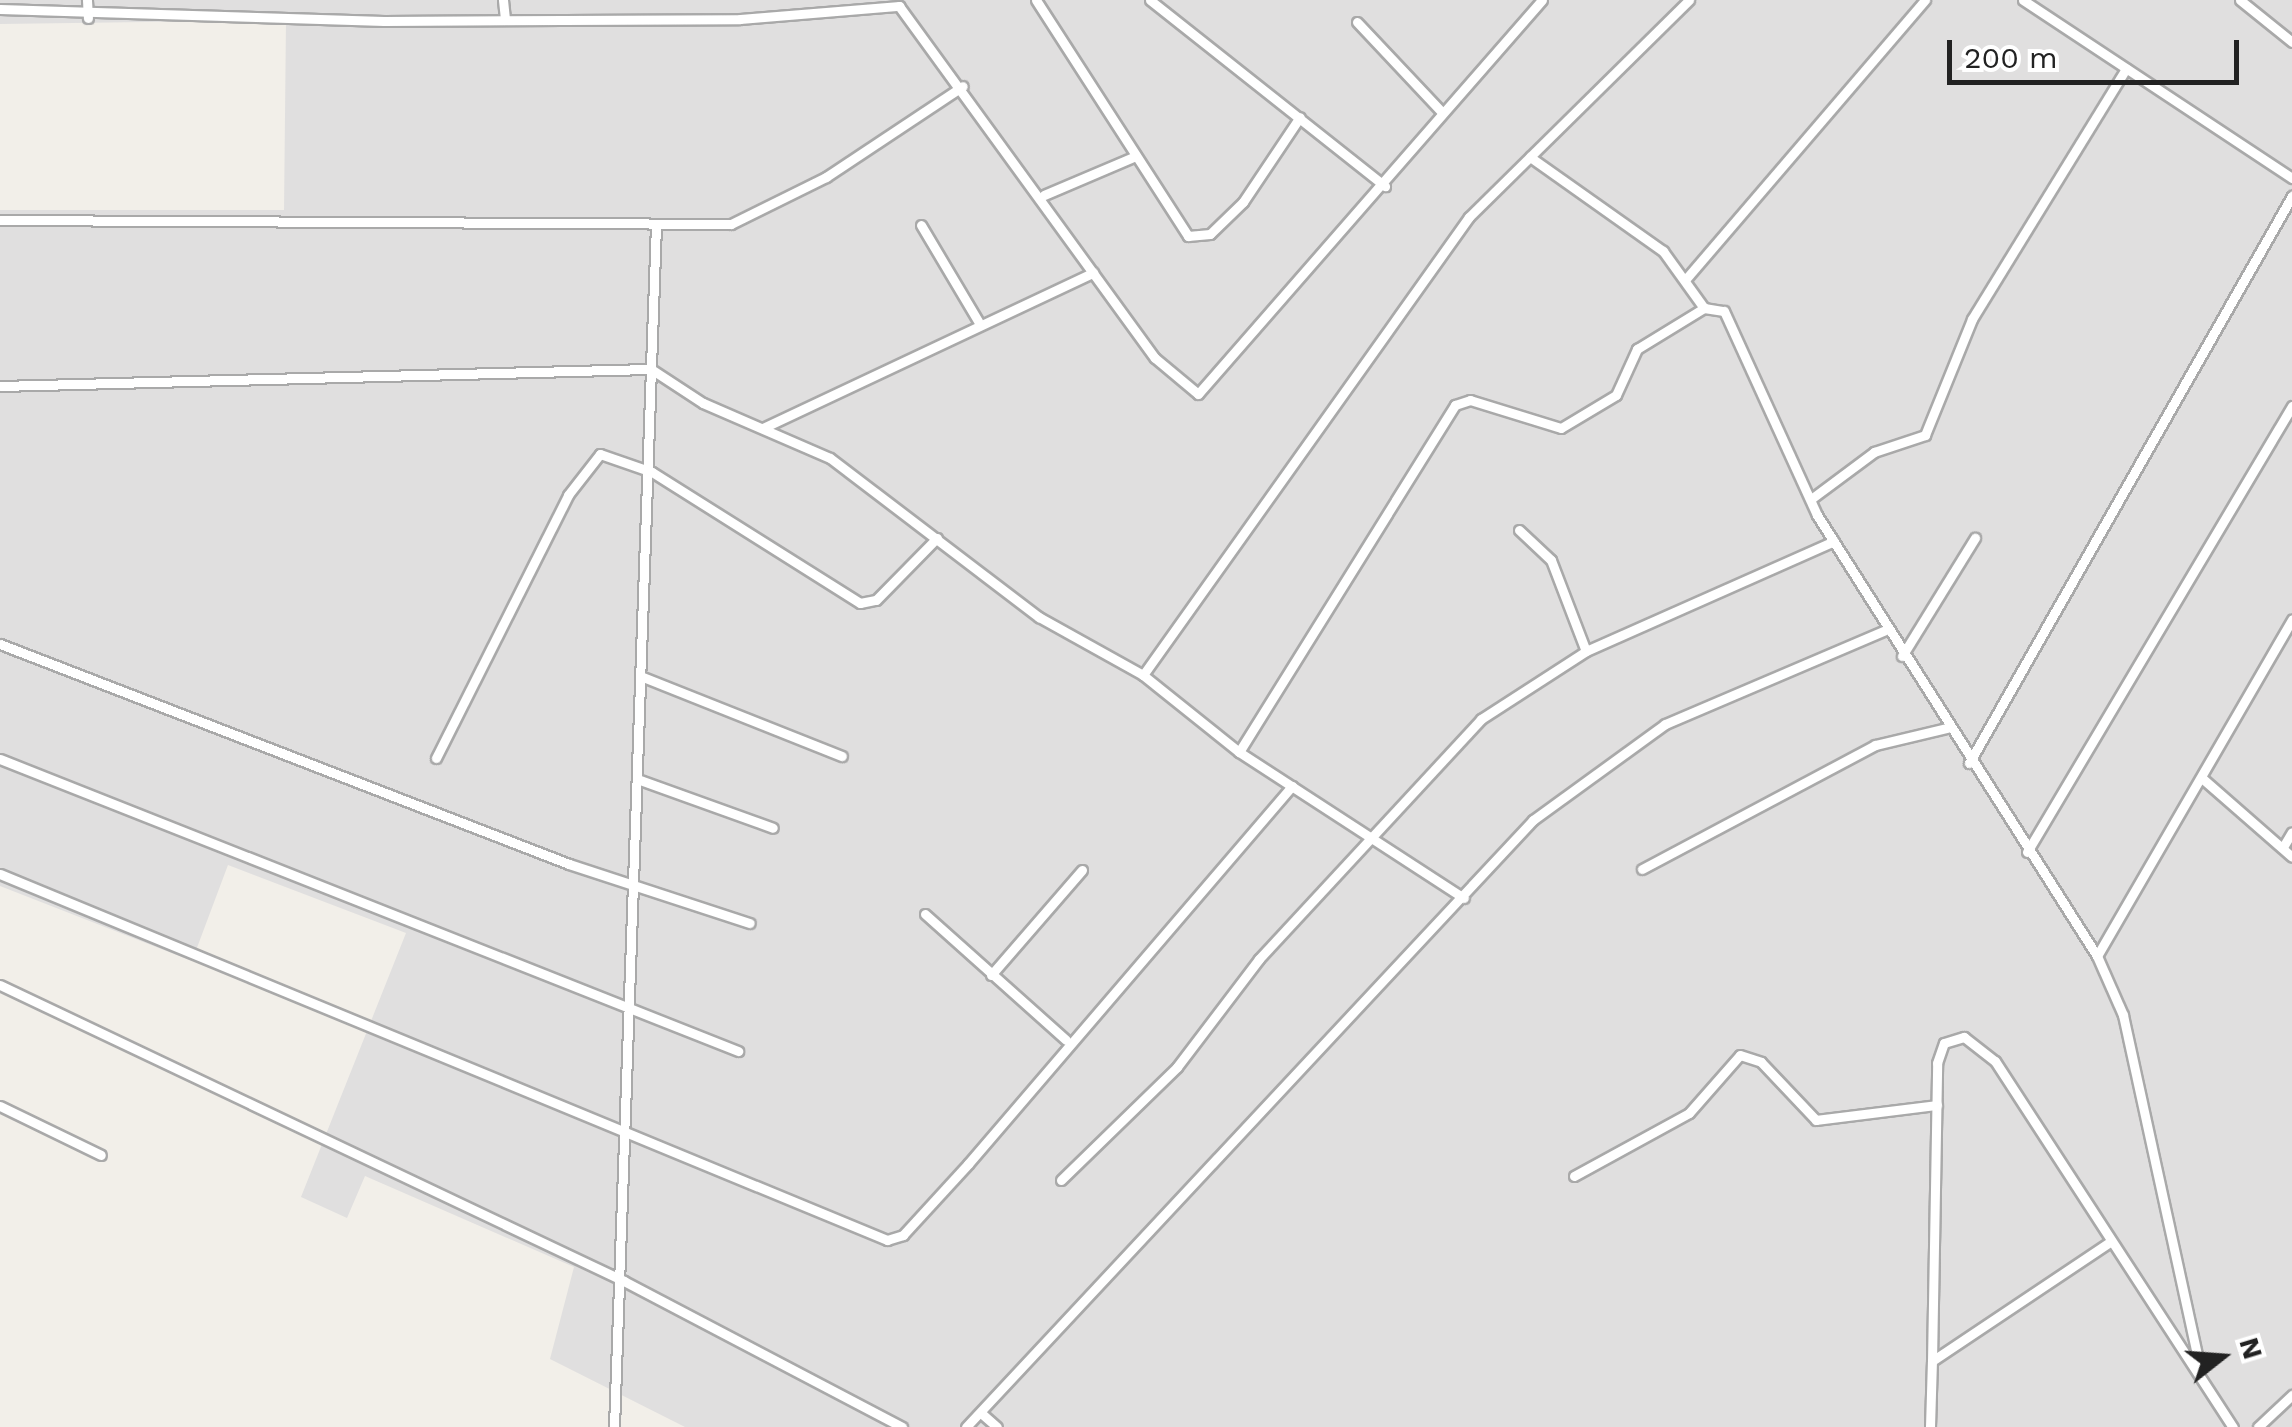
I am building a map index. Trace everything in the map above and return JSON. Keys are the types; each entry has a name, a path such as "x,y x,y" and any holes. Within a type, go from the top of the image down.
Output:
{"street":[{"path":"87,0 88,18"},
{"path":"504,0 505,19"},
{"path":"1036,0 1136,156 1176,227 1200,238 1253,192 1300,117"},
{"path":"1150,0 1384,186"},
{"path":"0,9 88,18 740,18 897,3 1044,195 1155,358 1198,394 1384,186 1440,110 1542,0"},
{"path":"1143,675 1469,217 1690,0"},
{"path":"1684,280 1926,0"},
{"path":"2023,0 2292,177"},
{"path":"2240,0 2292,42"},
{"path":"1357,22 1440,110"},
{"path":"1811,499 1874,452 1925,435 1972,319 2126,69"},
{"path":"0,220 656,227 757,216 963,86"},
{"path":"1044,195 1136,156"},
{"path":"1530,157 1664,251 1704,308"},
{"path":"1969,762 2292,196"},
{"path":"922,225 978,320"},
{"path":"614,1427 630,1133 630,882 640,780 652,472 656,227"},
{"path":"763,428 978,320 1093,272"},
{"path":"1239,752 1456,405 1470,400 1561,428 1616,395 1636,350 1715,305 1730,320 1811,499 1902,656 2097,956 2122,1015 2200,1369"},
{"path":"0,386 651,369 830,458 1039,617 1143,675 1239,752 1464,898"},
{"path":"2027,852 2292,406"},
{"path":"436,758 590,462 608,453 652,472 860,604 876,600 937,538"},
{"path":"1519,530 1552,560 1586,650"},
{"path":"1902,656 1974,538"},
{"path":"1061,1180 1177,1067 1259,958 1378,841 1481,719 1586,650 1834,540"},
{"path":"2097,956 2292,620"},
{"path":"966,1427 1110,1264 1464,898 1533,820 1665,724 1888,629"},
{"path":"0,644 750,924"},
{"path":"643,677 842,756"},
{"path":"1642,868 1874,744 1947,728"},
{"path":"0,759 738,1052"},
{"path":"2203,779 2292,857"},
{"path":"640,780 773,828"},
{"path":"0,874 896,1238 1292,786"},
{"path":"2282,847 2292,832"},
{"path":"991,976 1082,870"},
{"path":"926,914 1066,1040"},
{"path":"0,985 624,1282 902,1427"},
{"path":"1930,1427 1938,1051 1964,1038 1995,1061 2110,1242 2200,1369 2233,1427"},
{"path":"1574,1176 1689,1113 1740,1055 1761,1062 1816,1120 1938,1105"},
{"path":"0,1106 101,1155"},
{"path":"1932,1361 2110,1242"},
{"path":"2258,1427 2292,1395"},
{"path":"981,1413 996,1427"}],"shaded area":[{"path":"0,0 2292,0 2292,1427 685,1427 550,1359 574,1267 365,1176 347,1218 301,1197 406,933 228,865 192,961 0,886 0,210 284,210 286,20 0,24"}]}
